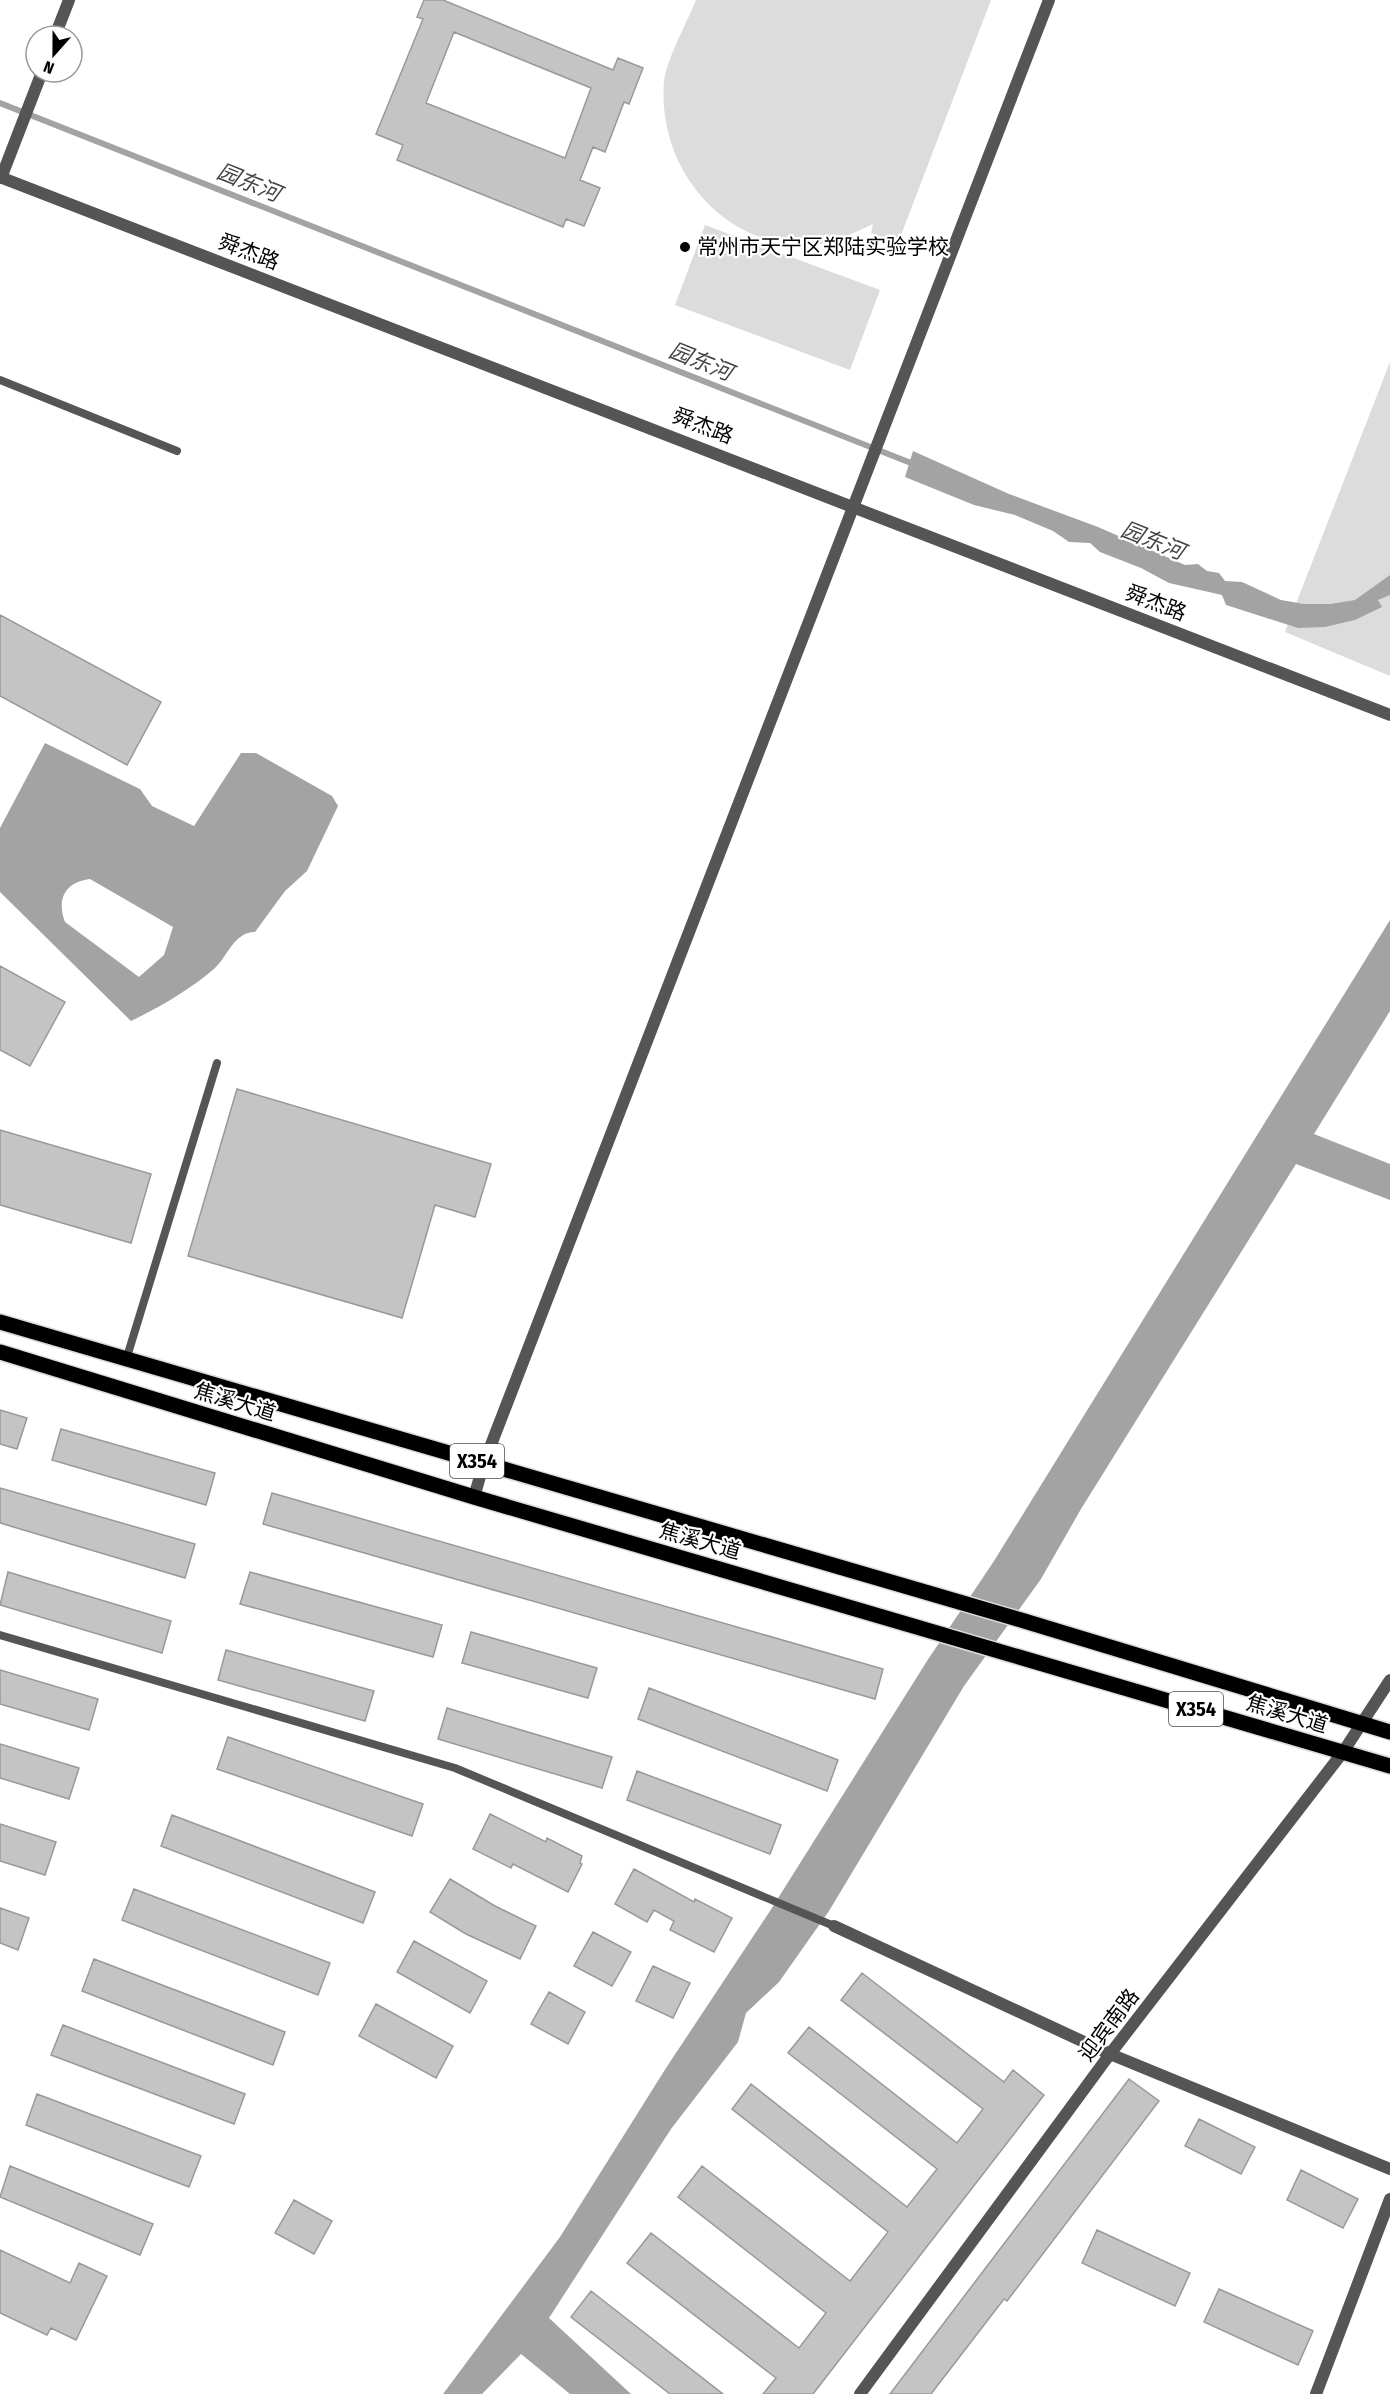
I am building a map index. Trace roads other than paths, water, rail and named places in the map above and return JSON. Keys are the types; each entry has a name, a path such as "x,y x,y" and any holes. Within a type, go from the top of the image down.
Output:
{"main road":[{"name":"焦溪大道","path":"0,1322 1021,1620 1390,1732"},
{"name":"焦溪大道","path":"0,1352 474,1497 1390,1766"}],"street":[{"path":"60,24 69,0"},
{"path":"474,1497 484,1463 1049,0"},
{"path":"1,177 37,84"},
{"name":"舜杰路","path":"1,177 1390,715"},
{"name":"迎宾南路","path":"860,2394 1110,2054 1343,1752 1390,1680"},
{"path":"834,1926 1110,2054 1390,2169"},
{"path":"1316,2394 1390,2199"}],"lane":[{"path":"0,380 177,451"},
{"path":"126,1360 217,1063"},
{"path":"0,1635 455,1768 834,1926"}],"waterway":[{"name":"园东河","path":"0,103 916,465"}],"place":[{"name":"常州市天宁区郑陆实验学校","path":"685,247"}]}
